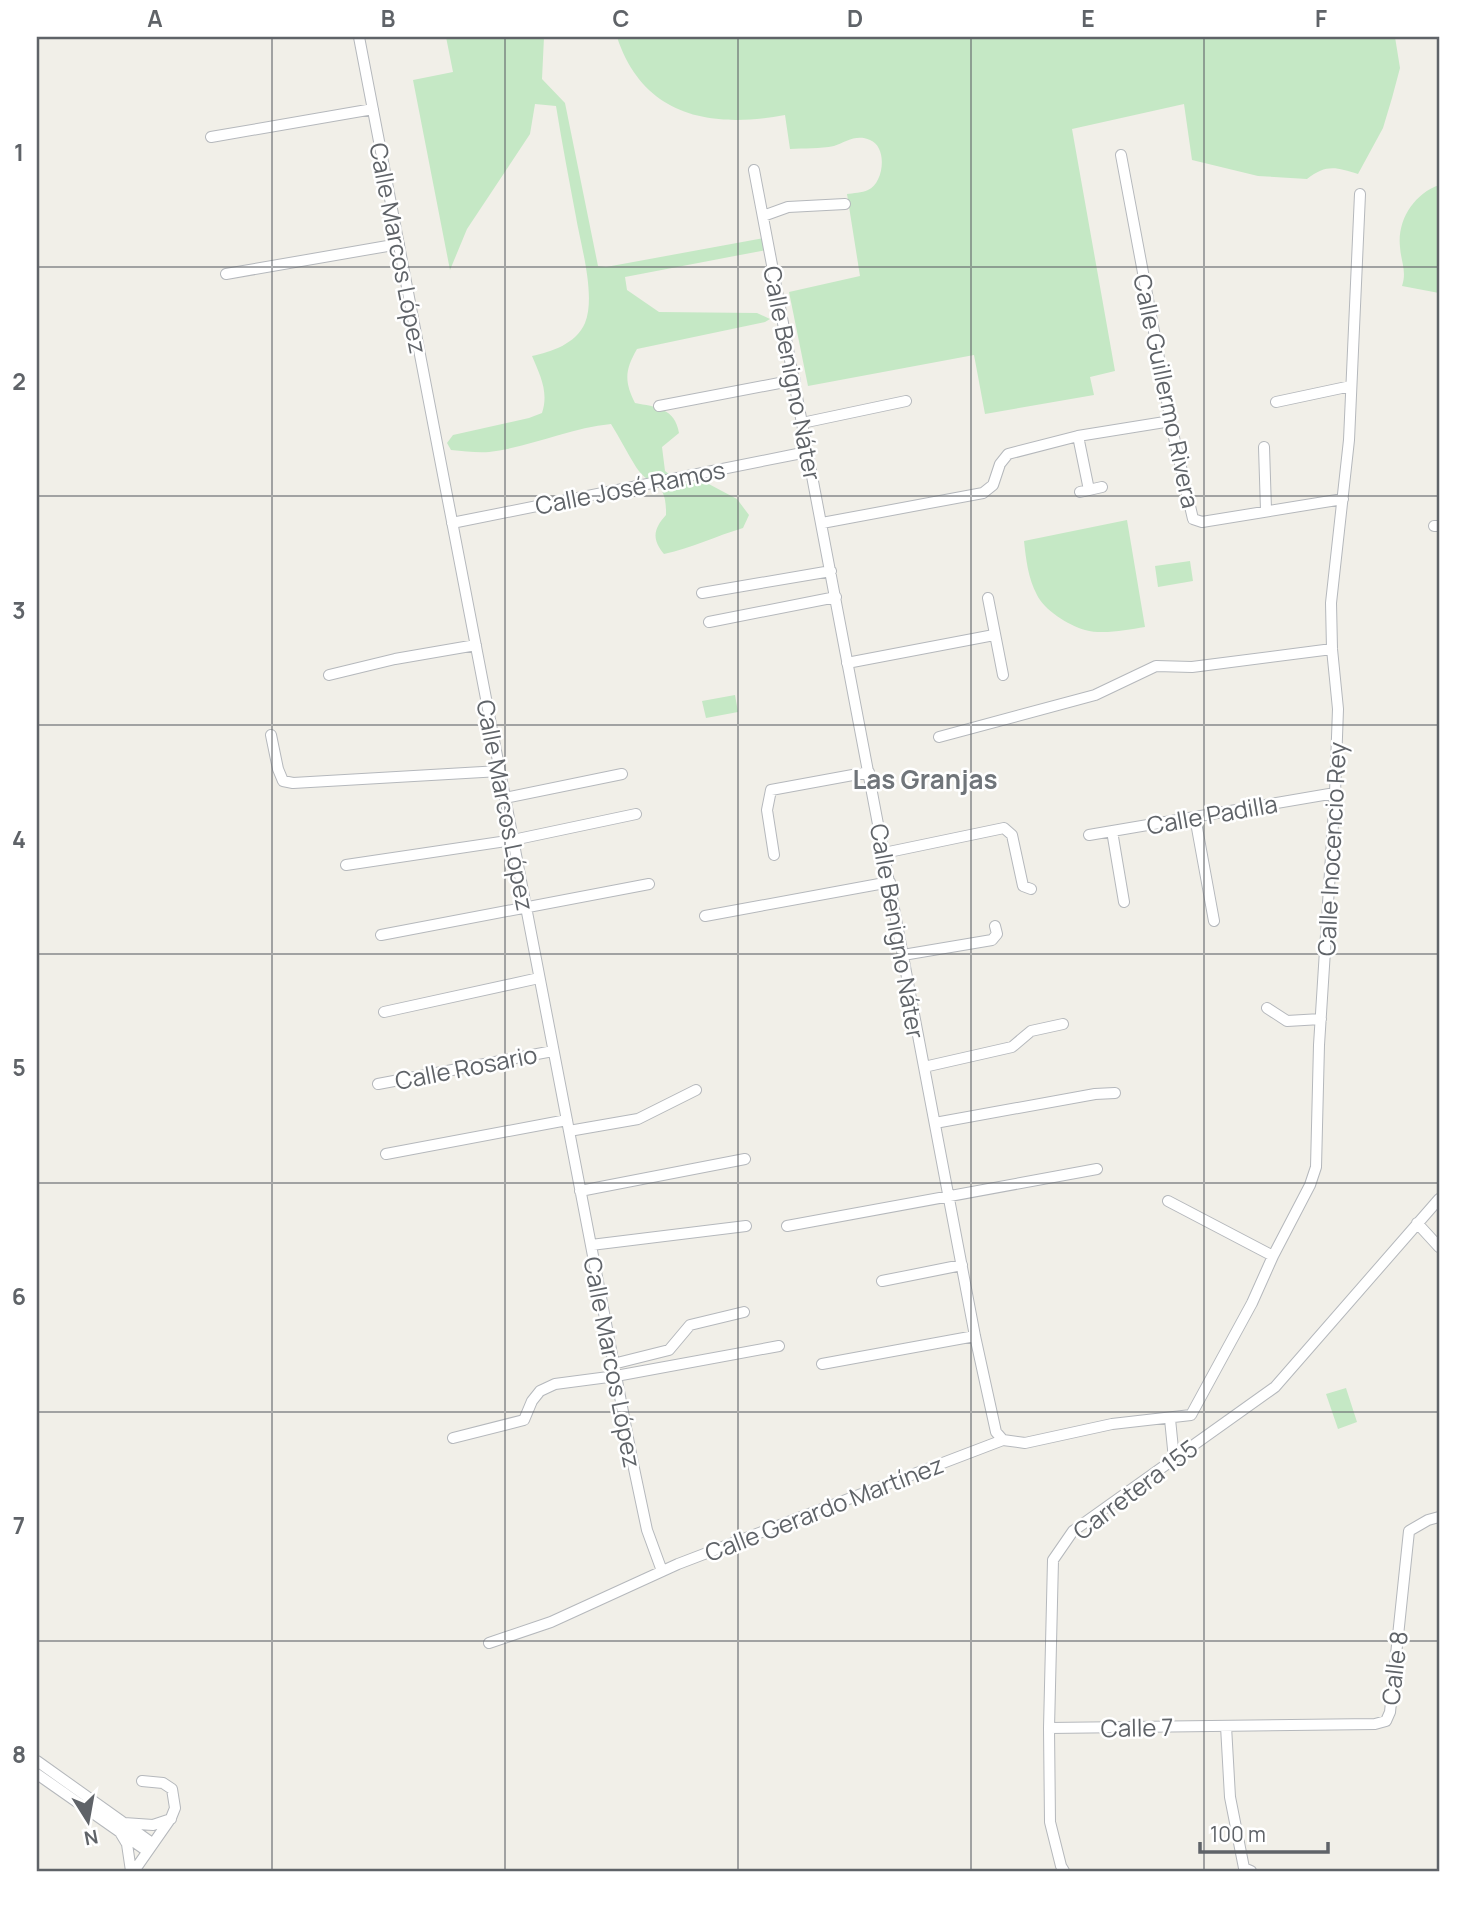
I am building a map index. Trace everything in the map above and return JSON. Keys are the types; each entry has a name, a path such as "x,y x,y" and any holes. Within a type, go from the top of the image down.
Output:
{"street":[{"name":"Calle Marcos López","path":"359,37 613,1364 647,1530 663,1571"},
{"path":"211,137 373,109"},
{"name":"Calle Guillermo Rivera","path":"1121,155 1192,519 1202,522 1343,499"},
{"name":"Calle Benigno Náter","path":"754,170 975,1336 996,1432 1003,1440"},
{"name":"Calle Inocencio Rey","path":"1170,1419 1191,1415 1252,1303 1310,1185 1316,1167 1321,1019 1338,709 1331,603 1343,499 1360,194"},
{"path":"763,216 788,207 845,204"},
{"path":"226,274 399,244"},
{"path":"659,406 795,380"},
{"path":"1276,401 1351,386"},
{"path":"802,423 906,401"},
{"path":"822,523 983,494 993,485 1000,464 1008,454 1078,436 1171,421"},
{"path":"1078,436 1084,491 1102,487"},
{"path":"1264,447 1266,510"},
{"name":"Calle José Ramos","path":"452,523 807,452"},
{"path":"702,593 831,571"},
{"path":"709,622 836,597"},
{"path":"988,598 1003,675"},
{"path":"847,663 995,635"},
{"path":"329,675 356,667 475,645"},
{"path":"939,737 1095,695 1156,666 1192,667 1332,649"},
{"path":"271,735 283,781 293,783 500,771"},
{"path":"774,855 767,810 771,790 869,772"},
{"path":"505,798 622,774"},
{"name":"Calle Padilla","path":"1089,835 1335,793"},
{"path":"346,865 513,840 636,814"},
{"path":"1195,817 1214,921"},
{"path":"884,853 1004,828 1012,835 1023,886 1031,889"},
{"path":"1112,831 1124,902"},
{"path":"705,916 890,882"},
{"path":"381,935 649,884"},
{"path":"903,955 992,940 997,934 995,926"},
{"path":"384,1012 540,978"},
{"path":"1267,1008 1287,1021 1321,1019"},
{"path":"924,1067 1012,1047 1031,1031 1063,1024"},
{"name":"Calle Rosario","path":"378,1084 553,1051"},
{"path":"569,1131 638,1119 696,1090"},
{"path":"935,1122 1095,1094 1115,1093"},
{"path":"386,1154 566,1120"},
{"path":"580,1191 745,1159"},
{"path":"787,1226 1097,1169"},
{"name":"Carretera 155","path":"1064,1871 1050,1822 1053,1560 1073,1531 1275,1387 1439,1199"},
{"path":"1168,1201 1273,1256"},
{"path":"1417,1223 1439,1247"},
{"path":"591,1245 746,1226"},
{"path":"882,1281 962,1265"},
{"path":"613,1364 669,1350 690,1325 744,1312"},
{"path":"822,1364 975,1336"},
{"path":"453,1438 524,1420 532,1401 540,1391 555,1384 616,1376 779,1346"},
{"path":"1170,1419 1174,1459"},
{"name":"Calle Gerardo Martínez","path":"489,1643 551,1622 663,1571 1003,1440 1025,1443 1112,1424 1170,1419"},
{"name":"Calle 8","path":"1226,1726 1375,1724 1386,1721 1390,1712 1409,1531 1439,1517"},
{"path":"1226,1726 1230,1797 1244,1868 1251,1871"},
{"name":"Calle 7","path":"1049,1728 1226,1726"},
{"path":"37,1761 121,1827 132,1871"},
{"path":"37,1774 150,1847"},
{"path":"132,1871 171,1818 175,1808 172,1789 163,1783 142,1781"},
{"path":"121,1827 153,1825 171,1818"}],"green space":[{"path":"446,37 544,37 542,79 565,103 598,266 606,267 764,238 766,250 625,277 627,290 659,312 757,313 770,319 637,349 627,376 635,403 663,410 677,425 679,433 662,447 665,471 682,484 705,482 737,499 749,515 743,528 664,554 657,543 656,534 666,515 664,495 636,467 611,424 580,429 505,450 451,450 447,443 453,435 542,413 544,391 532,356 555,349 576,336 585,323 589,299 556,106 535,104 530,134 467,229 450,270 413,80 453,72"},
{"path":"617,37 1395,37 1400,68 1383,128 1358,174 1331,168 1307,179 1258,176 1192,160 1184,104 1072,129 1115,371 1090,377 1094,395 985,414 974,355 808,386 789,292 860,276 847,194 868,190 878,180 882,165 880,150 876,144 860,138 829,147 790,149 785,115 731,120 683,111 662,100 644,84 629,64"},
{"path":"1439,185 1439,293 1402,286 1404,271 1400,237 1404,218 1415,201"},
{"path":"1127,520 1145,627 1099,632 1071,625 1040,601 1028,568 1024,541"},
{"path":"1190,561 1193,581 1158,587 1155,566"},
{"path":"735,695 738,712 706,718 702,701"},
{"path":"1346,1388 1357,1422 1338,1429 1326,1394"}],"district":[{"name":"Las Granjas","path":"925,779"}]}
